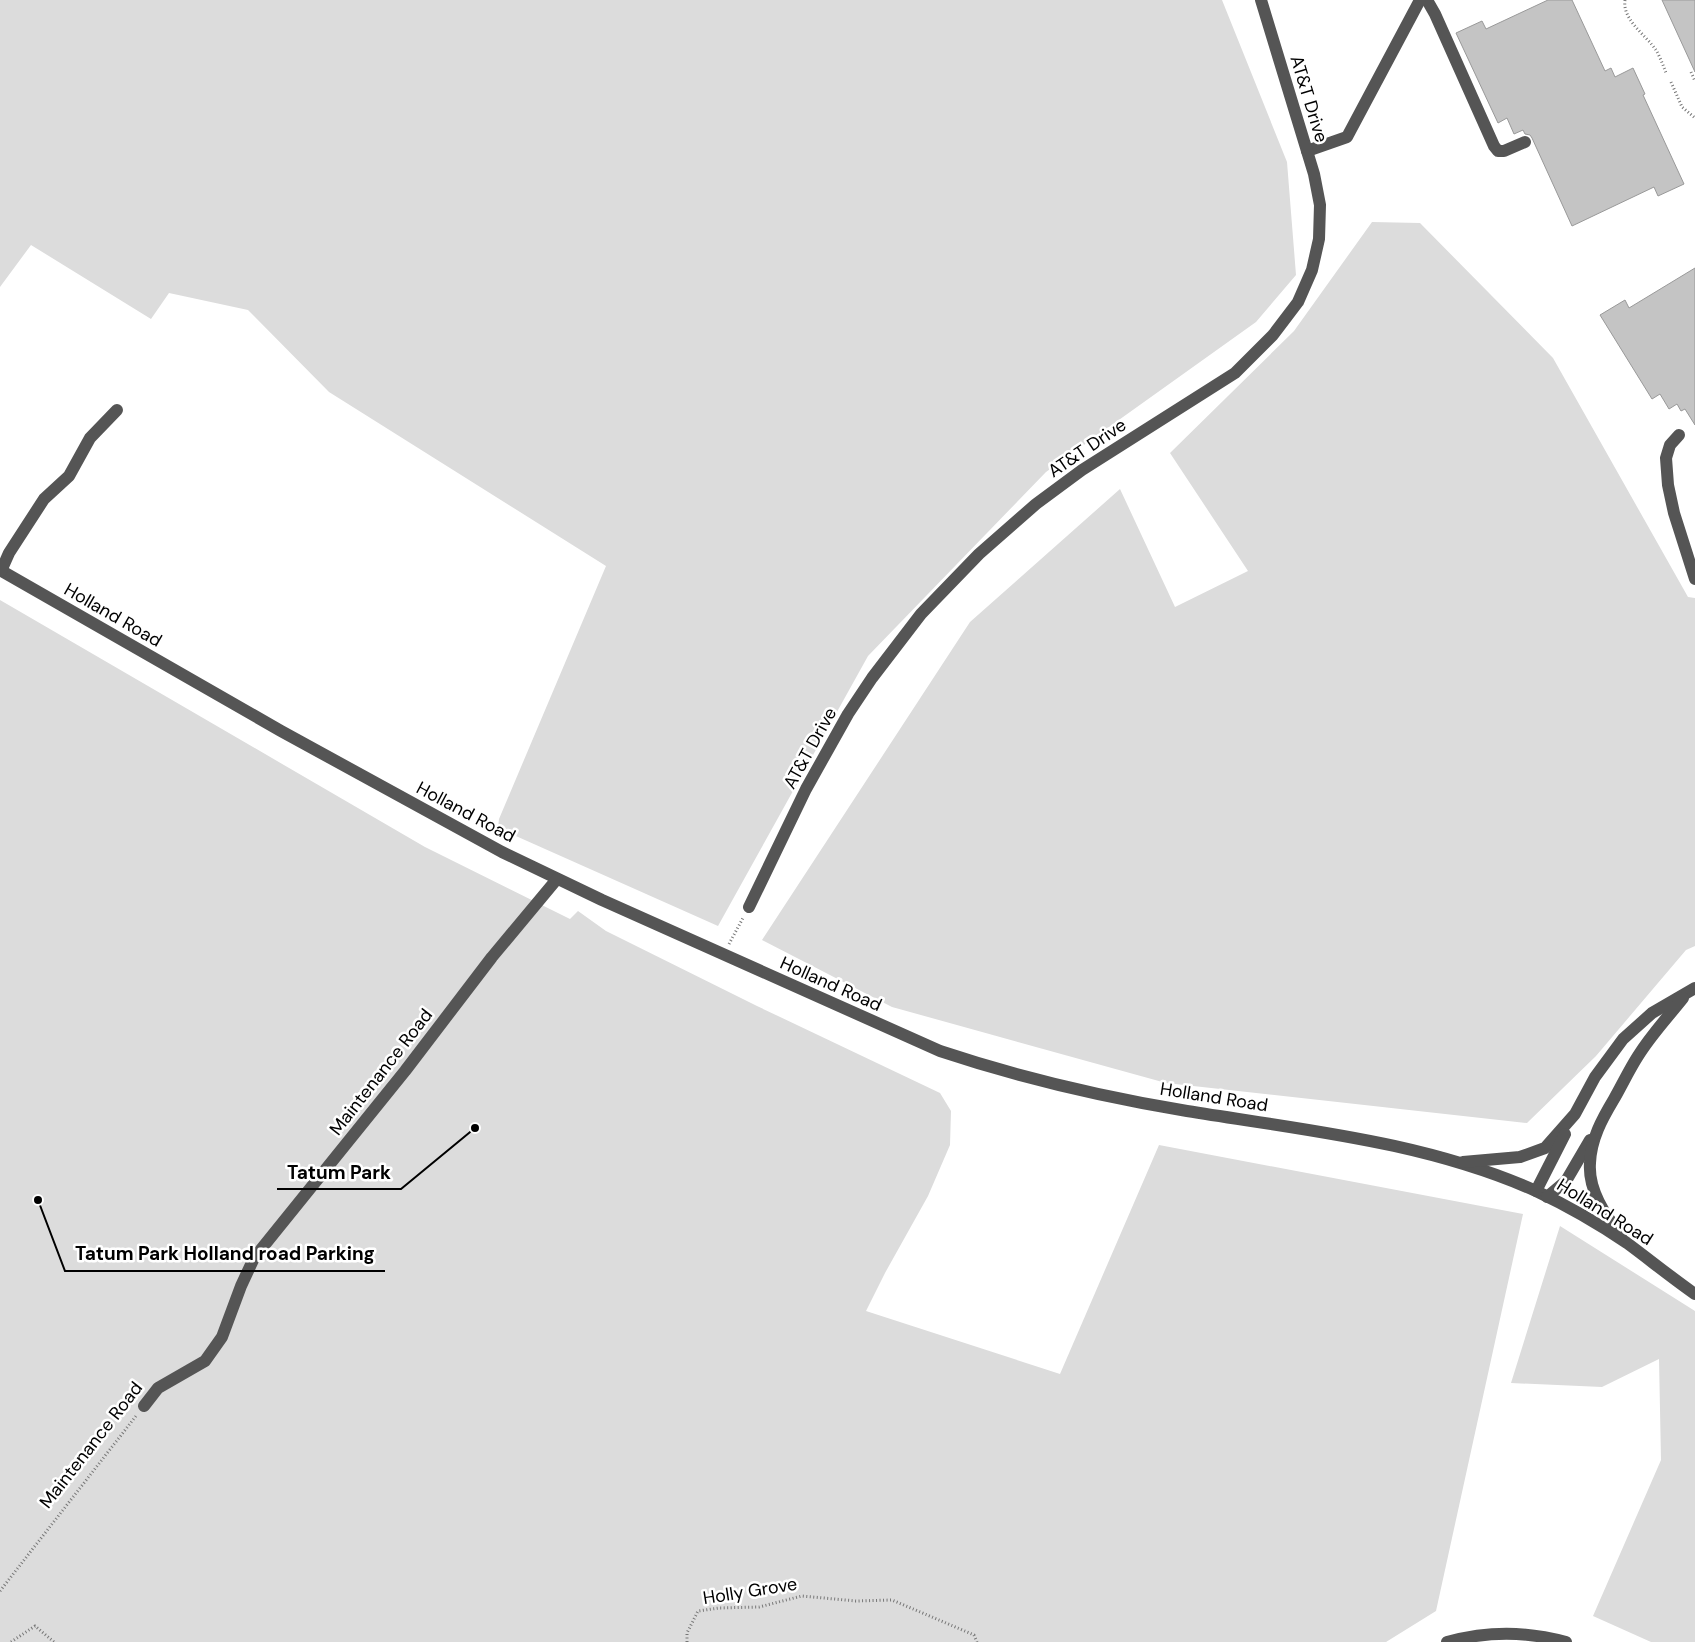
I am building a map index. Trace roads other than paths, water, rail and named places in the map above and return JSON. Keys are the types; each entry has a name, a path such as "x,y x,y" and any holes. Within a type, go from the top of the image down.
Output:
{"street":[{"name":"AT&T Drive","path":"749,906 806,789 848,714 896,645 933,602 979,554 1036,504 1082,470 1235,373 1273,335 1298,302 1312,270 1319,238 1320,205 1314,174 1261,0"},
{"path":"1307,151 1348,137 1420,0"},
{"path":"1427,0 1494,146 1498,151 1504,151 1525,142"},
{"path":"0,570 44,498 69,476 90,438 116,410"},
{"path":"1679,435 1670,445 1666,458 1668,485 1674,513 1695,578"},
{"name":"Holland Road","path":"0,570 281,731 495,848 557,878 940,1051 990,1068 1118,1098 1393,1146 1458,1162 1541,1194 1592,1221 1695,1294"},
{"name":"Maintenance Road","path":"144,1406 158,1388 205,1361 222,1337 241,1286 254,1258 405,1071 492,957 557,878"},
{"path":"1541,1194 1575,1114 1595,1077 1623,1039 1652,1013 1691,990"},
{"path":"1541,1194 1566,1181 1638,1054 1691,990"},
{"path":"1458,1162 1520,1157 1539,1152 1550,1144 1575,1114"},
{"path":"1598,1126 1589,1164 1591,1180 1597,1199 1607,1218 1627,1244"},
{"path":"1447,1642 1486,1634 1510,1633 1532,1635 1566,1642"}],"place":[{"name":"Tatum Park","path":"475,1128"},
{"name":"Tatum Park Holland road Parking","path":"38,1200"}]}
